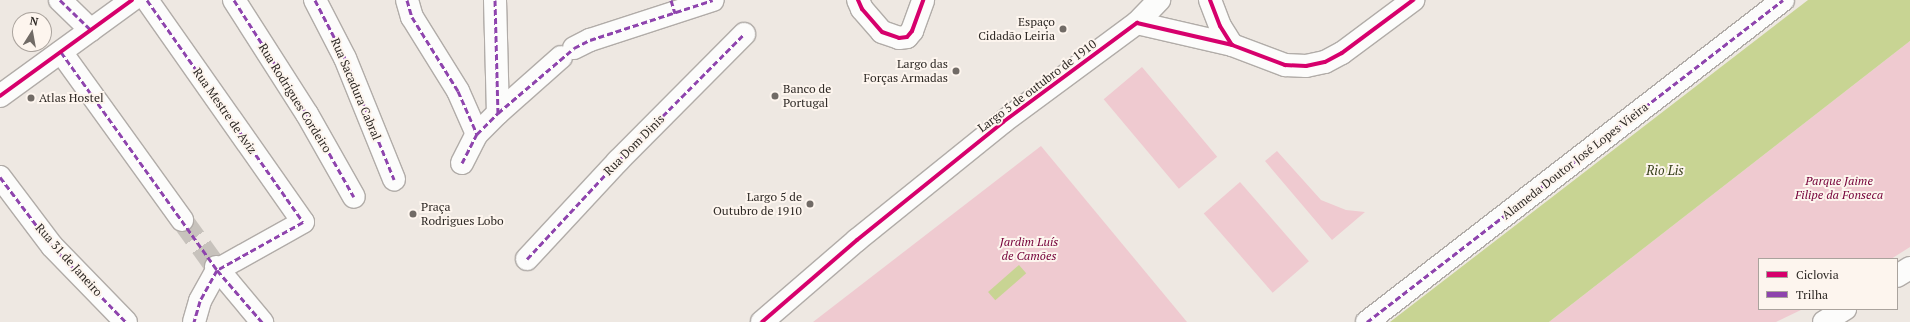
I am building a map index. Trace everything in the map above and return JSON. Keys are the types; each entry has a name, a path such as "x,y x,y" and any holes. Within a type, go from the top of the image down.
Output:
{"street":[{"path":"60,0 91,30"},
{"path":"0,96 132,0"},
{"name":"Rua Mestre de Aviz","path":"147,0 303,222 217,268"},
{"name":"Rua Rodrigues Cordeiro","path":"234,0 307,114 354,197"},
{"name":"Rua Sacadura Cabral","path":"315,0 345,58 394,179"},
{"path":"407,0 412,17 458,91 477,134"},
{"path":"495,0 498,113"},
{"path":"462,163 477,134 498,113 568,53 590,40 673,6 713,0"},
{"path":"860,4 882,32 898,38 907,37 912,31 923,0"},
{"name":"Largo 5 de outubro de 1910","path":"762,322 858,240 1003,122 1137,23 1159,0"},
{"path":"1210,0 1217,20 1232,45"},
{"path":"1137,23 1232,45 1251,55 1285,65 1306,66 1325,62 1360,42 1413,0"},
{"name":"Alameda Doutor José Lopes Vieira","path":"1367,322 1783,0"},
{"name":"Rua Dom Dinis","path":"527,259 618,161 744,34"},
{"path":"61,52 182,220"},
{"name":"Rua 31 de Janeiro","path":"0,177 52,246 126,322"},
{"path":"194,322 200,301 217,268 262,322"},
{"path":"1898,275 1910,268"},
{"path":"1824,322 1844,310"}],"green space":[{"name":"Parque Jaime Filipe da Fonseca","path":"1910,41 1910,247 1893,258 1758,258 1758,310 1801,310 1776,322 1549,322"},
{"path":"1142,67 1217,157 1179,189 1104,99"},
{"name":"Jardim Luís de Camões","path":"1041,146 1187,322 813,322"},
{"path":"1277,151 1321,200 1346,210 1365,212 1332,240 1265,161"},
{"path":"1240,182 1309,261 1273,293 1204,213"}],"water":[{"name":"Rio Lis","path":"1808,0 1910,0 1910,41 1549,322 1390,322"},
{"path":"1019,265 1026,273 995,300 988,292"}],"tunnel":[{"path":"182,220 216,267"}],"marked path":[{"path":"60,0 91,30"},
{"path":"147,0 303,222 217,270 200,301 194,322"},
{"path":"234,0 307,114 354,197"},
{"path":"315,0 345,58 394,179"},
{"path":"407,0 412,17 458,91 477,134"},
{"path":"495,0 498,113"},
{"path":"671,0 675,13"},
{"path":"462,163 477,134 498,113 574,48 590,40 713,0"},
{"path":"1367,322 1783,0"},
{"path":"527,259 618,161 744,34"},
{"path":"61,52 217,270 262,322"},
{"path":"0,177 52,246 126,322"}],"cycle path":[{"path":"0,96 132,0"},
{"path":"858,0 862,9 882,32 899,38 907,37 912,31 923,0"},
{"path":"1210,0 1220,26 1232,45"},
{"path":"762,322 857,240 1003,122 1137,23 1232,45 1285,65 1306,66 1325,62 1342,53 1413,0"}],"place":[{"name":"Espaço Cidadão Leiria","path":"1063,29"},
{"name":"Largo das Forças Armadas","path":"956,71"},
{"name":"Banco de Portugal","path":"775,96"},
{"name":"Atlas Hostel","path":"31,98"},
{"name":"Largo 5 de Outubro de 1910","path":"810,204"},
{"name":"Praça Rodrigues Lobo","path":"413,214"}]}
